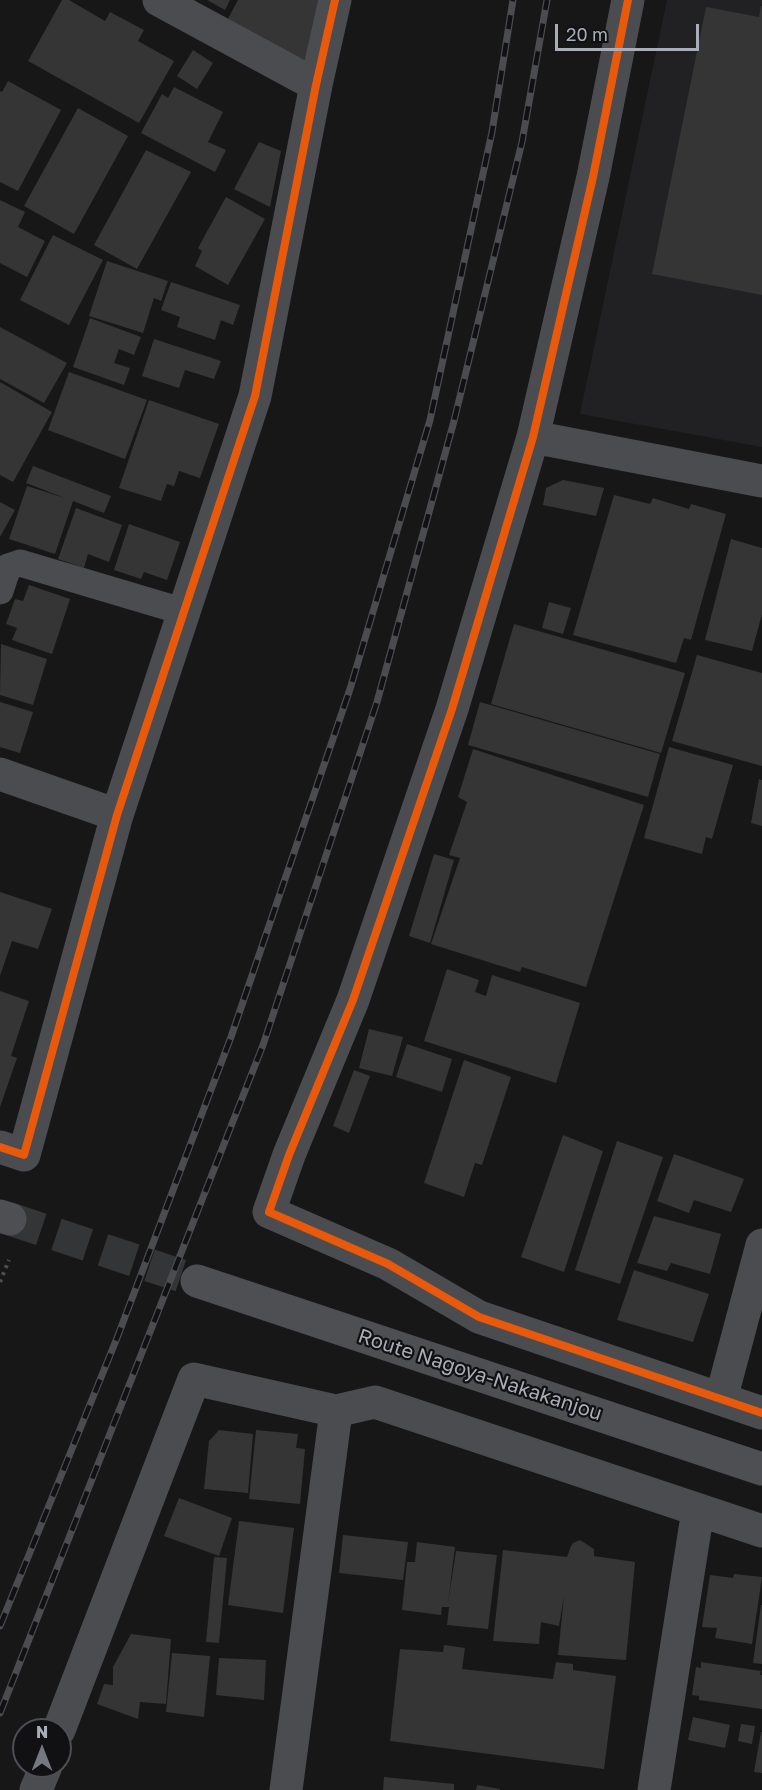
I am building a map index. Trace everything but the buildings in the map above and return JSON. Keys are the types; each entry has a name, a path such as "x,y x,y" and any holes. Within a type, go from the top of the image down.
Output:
{"main road":[{"name":"Route Nagoya-Nakakanjou","path":"197,1281 762,1468"}],"street":[{"path":"159,0 316,85"},
{"path":"0,1147 24,1155 117,815 255,396 334,0"},
{"path":"628,0 593,177 533,437 452,709 357,989 286,1162 269,1212 388,1264 479,1317 762,1413"},
{"path":"533,437 762,481"},
{"path":"0,774 117,815"},
{"path":"721,1399 762,1245"},
{"path":"64,1718 194,1379 336,1411 375,1402 762,1532"},
{"path":"286,1790 336,1411"},
{"path":"654,1790 698,1510"}],"lane":[{"path":"0,591 8,567 20,563 185,612"}],"shaded area":[{"path":"667,0 762,0 762,447 580,414"}],"tunnel":[{"path":"10,1219 197,1281"}],"railway":[{"path":"0,1626 117,1338 231,1037 350,689 430,420 492,132 513,0"},
{"path":"0,1713 263,1045 377,702 454,421 522,142 547,0"}],"cycle path":[{"path":"0,1147 24,1155 117,815 255,396 335,0"},
{"path":"628,0 593,177 533,437 452,709 353,1000 289,1155 269,1212 388,1264 479,1317 762,1413"}]}
